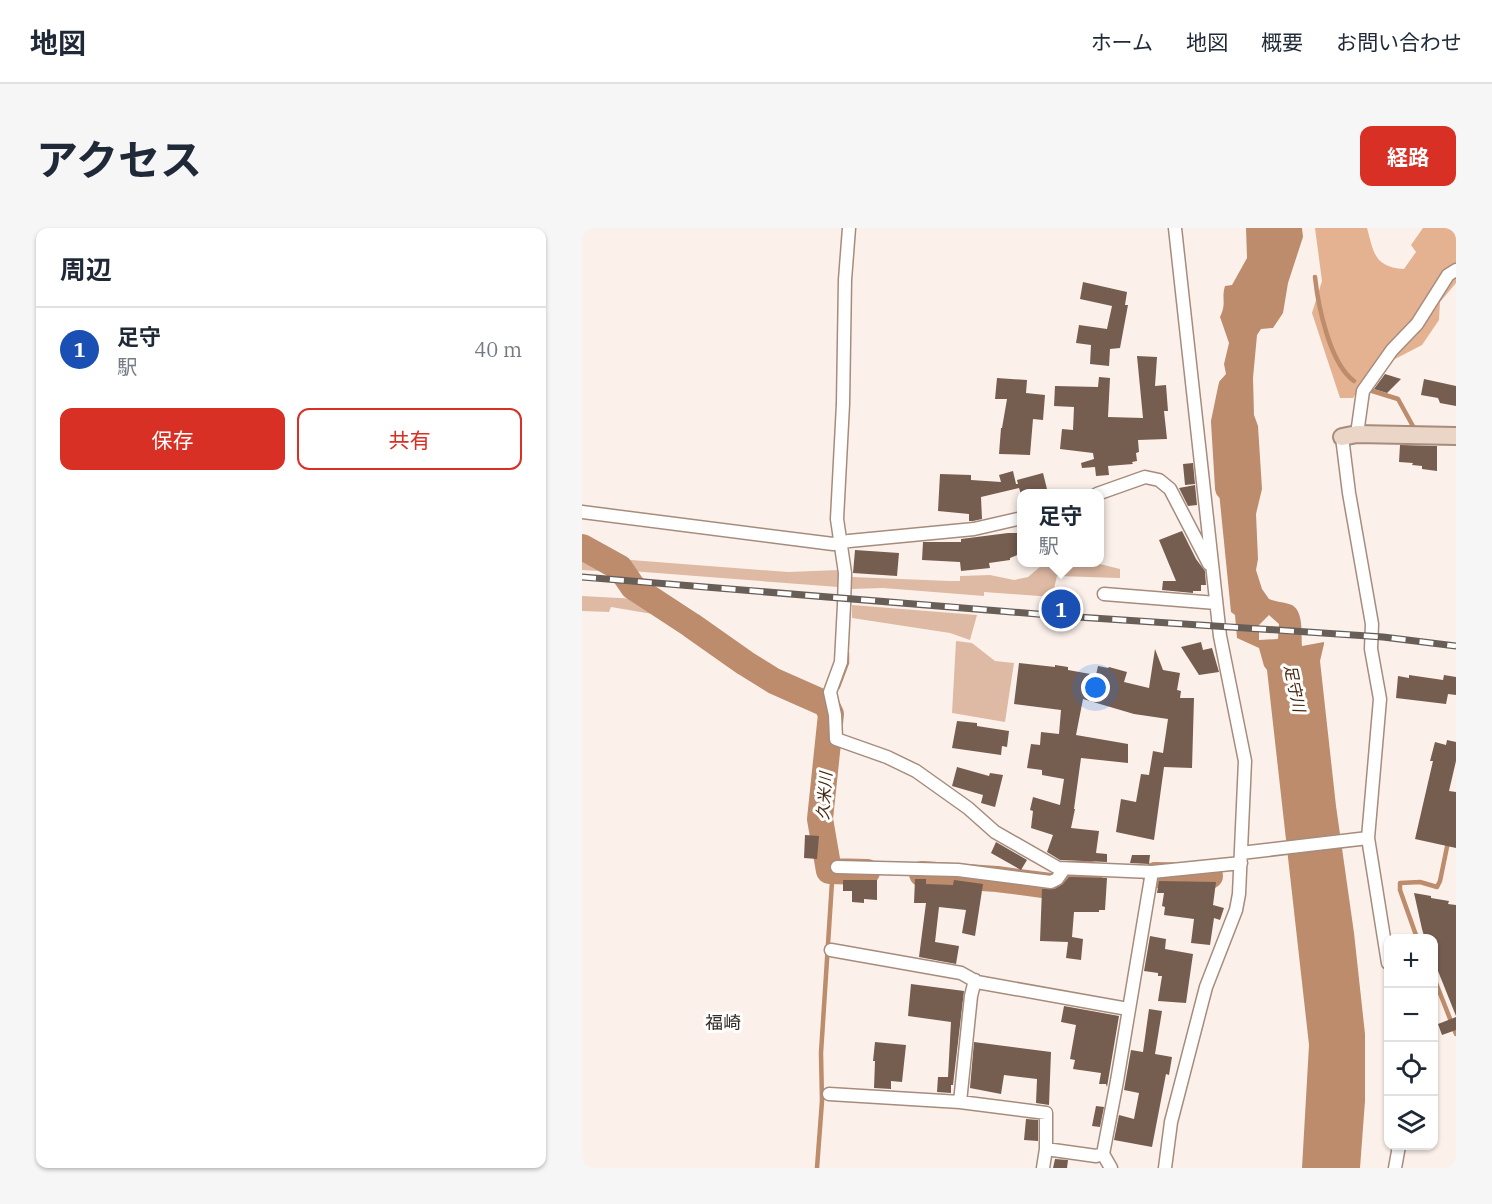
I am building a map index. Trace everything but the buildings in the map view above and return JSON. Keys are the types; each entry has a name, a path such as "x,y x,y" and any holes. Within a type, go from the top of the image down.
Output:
{"main road":[{"path":"1350,435 1456,436"}],"street":[{"path":"849,228 845,280 843,404 837,519 845,584 841,662 831,692 836,739 886,757 916,771 968,808 995,832 1058,868 1152,872 1241,858 1256,852 1365,838"},
{"path":"1166,1168 1171,1122 1206,987 1236,910 1241,858 1245,761 1220,636 1175,228"},
{"path":"1384,937 1365,838 1380,699 1371,649 1372,624 1351,504 1350,435 1363,391 1392,350 1417,324 1448,275 1456,270"},
{"path":"1104,492 1145,477 1159,480 1170,489 1212,570"},
{"path":"582,512 833,544 974,529 1017,519"},
{"path":"1104,594 1216,603"},
{"path":"837,867 958,870 1051,882 1057,879 1064,869"},
{"path":"1111,1168 1103,1154 1118,1081 1152,872"},
{"path":"831,951 962,974 988,984 1128,1009"},
{"path":"960,1102 971,996 975,980"},
{"path":"829,1094 960,1102 1046,1113 1046,1149 1043,1168"},
{"path":"1046,1149 1103,1154"},
{"path":"1395,1168 1398,1150"}],"shaded area":[{"path":"1315,228 1367,228 1374,251 1381,262 1394,268 1404,269 1416,252 1411,245 1423,228 1456,228 1456,283 1440,302 1439,320 1422,345 1370,372 1353,398 1340,398 1312,313 1322,281"},
{"path":"582,556 608,566 615,572 582,570"},
{"path":"618,559 788,572 839,570 838,587 631,571"},
{"path":"1104,565 1120,569 1120,578 1057,576 1052,597 984,592 984,596 883,588 852,589 852,577 960,581 960,576 990,575 1014,580 1028,577 1040,567 1104,567"},
{"path":"582,596 638,599 664,616 611,607 609,612 582,611"},
{"path":"852,605 977,615 970,640 950,633 852,618"},
{"path":"956,641 972,643 995,661 1014,663 1005,722 952,713"}],"water":[{"path":"1246,228 1302,228 1303,237 1288,283 1283,313 1273,328 1261,329 1257,335 1253,378 1254,415 1258,426 1262,489 1256,514 1258,559 1256,570 1262,589 1269,599 1290,604 1296,608 1301,624 1302,646 1324,642 1320,661 1365,1034 1365,1101 1360,1168 1302,1168 1309,1045 1267,670 1259,648 1237,638 1235,615 1231,612 1216,462 1219,452 1229,454 1232,451 1230,428 1221,417 1221,400 1218,393 1221,387 1219,382 1226,374 1224,364 1229,343 1220,317 1225,286 1232,285 1247,258","holes":["1269,615 1279,624 1278,639 1259,640 1259,625"]}],"waterway":[{"path":"1315,277 1322,318 1332,348 1338,362 1354,381"},
{"name":"足守川","path":"1228,488 1224,422 1231,388"},
{"path":"1369,390 1398,399 1414,428 1417,428"},
{"name":"久米川","path":"582,547 620,568 633,587 745,663 774,681 826,704 831,714 820,819 829,871 867,872"},
{"path":"838,687 847,663 847,653"},
{"path":"1416,934 1400,890 1400,883 1420,882 1437,887 1448,842"},
{"path":"817,1168 822,1101 821,1053 832,882 829,871"},
{"name":"久米川","path":"922,874 997,879 1058,887 1068,874 1090,874"},
{"name":"久米川","path":"1155,875 1210,876"},
{"path":"1438,988 1456,1034"}],"railway":[{"path":"582,577 1062,616 1383,637 1456,646"}],"place":[{"name":"足守","path":"1061,609"}],"district":[{"name":"福崎","path":"723,1023"}]}
